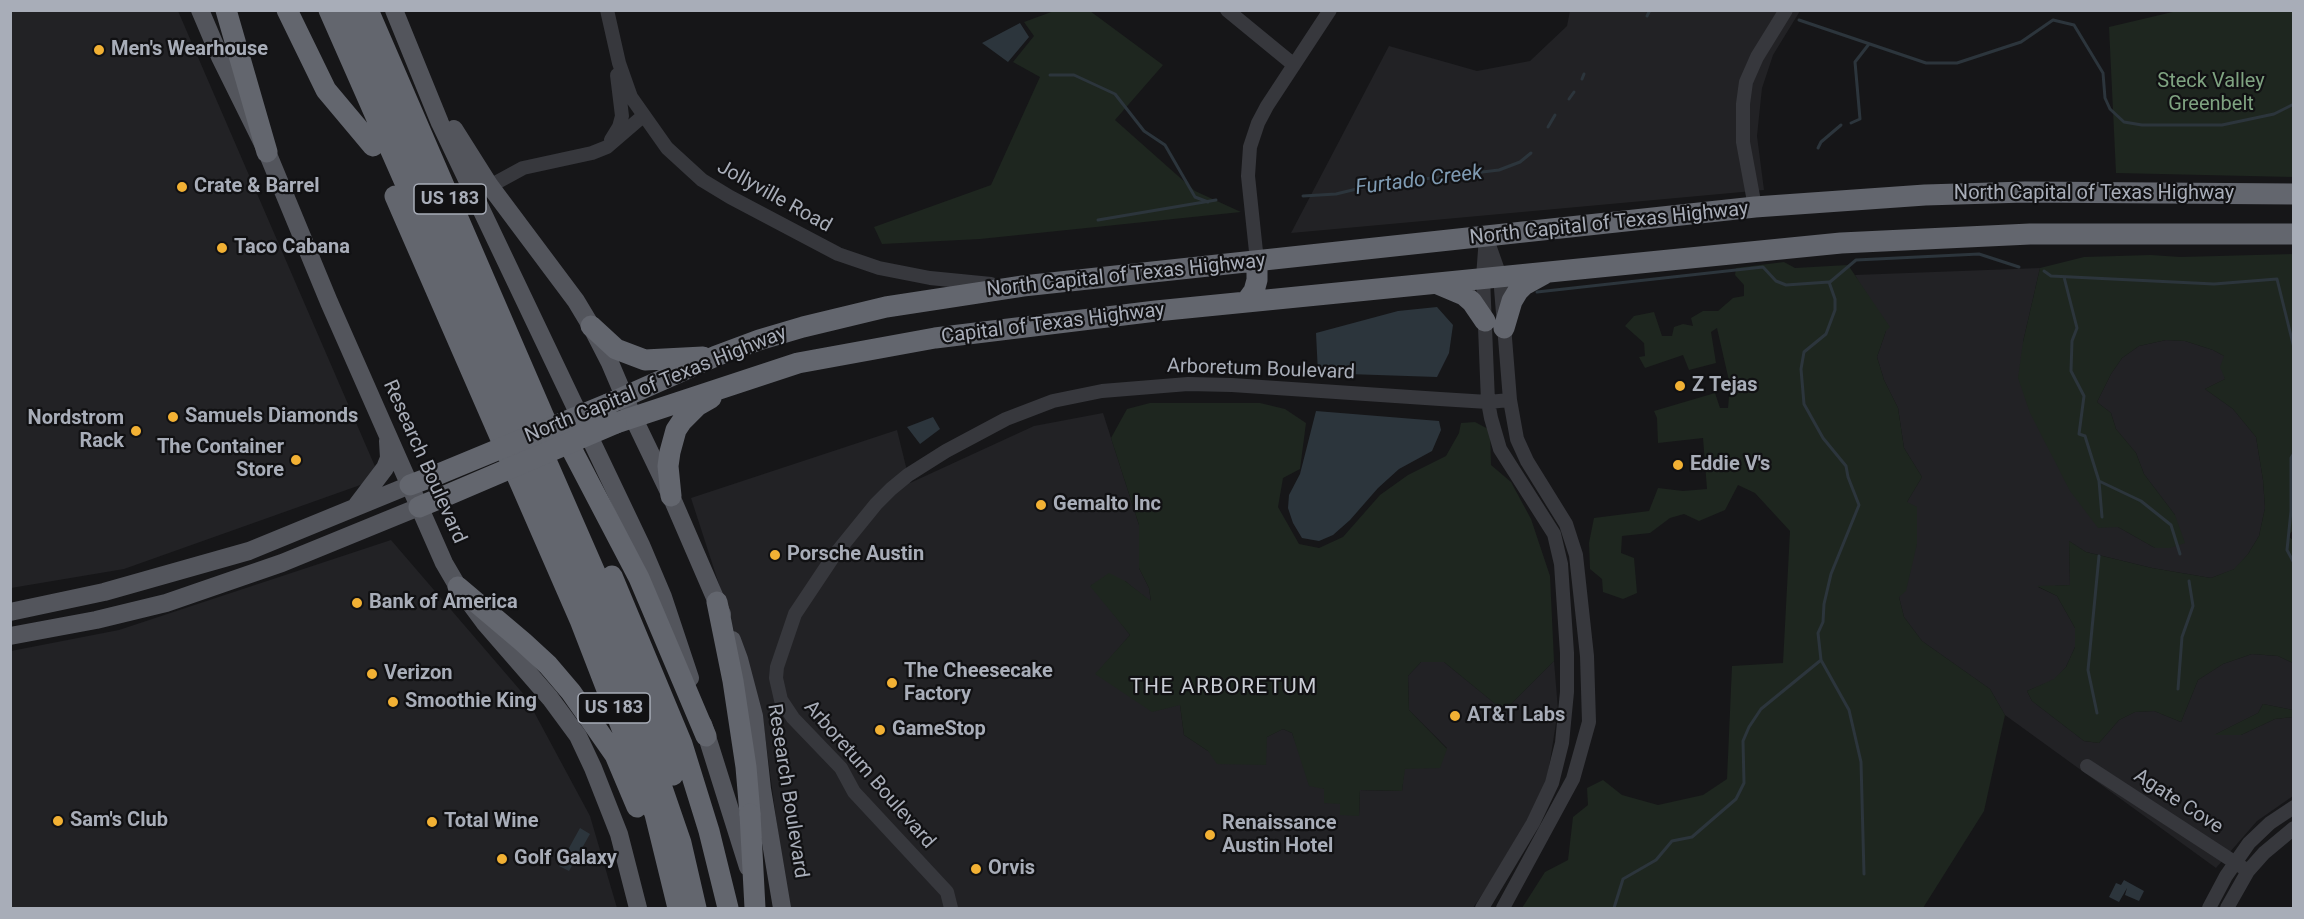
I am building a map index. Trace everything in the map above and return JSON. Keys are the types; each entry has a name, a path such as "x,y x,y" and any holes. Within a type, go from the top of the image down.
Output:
{"highway":[{"path":"226,10 267,152"},
{"path":"286,10 326,90 373,146"},
{"name":"US 183","path":"313,10 580,620 655,814 678,909"},
{"path":"329,10 628,689 681,843 696,909"},
{"path":"349,10 639,673 689,822 711,909"},
{"name":"US 183","path":"368,10 532,388 583,515 627,610 682,744 709,831 728,909"},
{"name":"North Capital of Texas Highway","path":"410,486 716,356 759,340 843,315 886,307 1023,286 1755,207 1925,195 2025,192 2294,194"},
{"name":"North Capital of Texas Highway","path":"1491,277 1796,247 1929,237 2031,234 2294,234"},
{"path":"1246,302 1254,291 1257,280 1257,261"},
{"path":"1434,282 1464,295 1494,325 1524,285 1551,270"},
{"name":"Capital of Texas Highway","path":"624,420 798,363 935,338 1246,302 1491,277"},
{"path":"591,326 616,348 645,360 716,356"},
{"path":"671,496 669,459 676,430 698,406 734,384"},
{"path":"532,388 549,407 639,578 706,736"},
{"name":"North Capital of Texas Highway","path":"419,507 624,420"},
{"path":"458,587 548,665 571,692 615,755 637,807 668,866"},
{"path":"717,602 733,681 746,767 755,909"}],"main road":[{"name":"Research Boulevard","path":"200,10 220,57 267,152 329,302 444,563 458,587 484,622 550,698 578,736 603,790 619,834 638,909"},
{"name":"Research Boulevard","path":"394,10 425,81 440,123 641,545 663,597 760,909"},
{"name":"Research Boulevard","path":"425,81 490,186 576,300 591,326 624,420 671,496 717,602 739,659 754,716 762,789 782,909"},
{"path":"354,509 385,468 389,458 388,435"},
{"name":"North Capital of Texas Highway","path":"15,611 104,592 238,554 410,486"},
{"name":"North Capital of Texas Highway","path":"16,635 96,620 166,603 282,563 419,507"},
{"path":"15,611 16,635"}],"street":[{"name":"Jollyville Road","path":"607,10 619,63 631,97 667,148 702,180 838,254 879,268 930,278 1023,286"},
{"path":"1227,10 1294,65"},
{"path":"1257,261 1248,176 1250,147 1258,123 1330,10"},
{"path":"1755,207 1743,142 1743,104 1746,82 1757,57 1786,10"},
{"path":"607,147 619,127 622,116 617,73 619,63"},
{"path":"490,186 523,168 592,153 607,147 643,116"},
{"path":"1486,237 1494,325 1517,439 1527,461 1566,524 1576,555 1587,656 1588,722 1573,779 1503,909"},
{"path":"1482,909 1533,823 1552,783 1563,743 1567,692 1565,602 1561,564 1554,534 1500,449 1488,402 1494,325 1491,277"},
{"name":"Arboretum Boulevard","path":"951,909 947,892 854,792 841,768 793,718 782,700 776,678 779,658 795,614 833,557 891,489 908,475 946,451 1006,418 1053,401 1102,391 1188,384 1488,402 1509,400"},
{"name":"Agate Cove","path":"2087,766 2248,871"},
{"path":"2209,909 2235,862 2249,843 2270,823 2294,807"},
{"path":"2227,909 2248,871 2264,853 2294,828"}],"shaded area":[{"path":"11,11 178,11 380,478 124,569 11,588"},
{"path":"1570,11 1800,11 1773,55 1762,88 1757,136 1764,190 1291,233 1389,46 1477,71 1530,61 1567,26"},
{"path":"1020,23 1029,37 1008,62 982,43"},
{"path":"2040,268 2023,342 2118,527 2155,548 2175,515 2144,474 2136,453 2116,429 2111,413 2097,402 2122,358 2139,346 2166,340 2185,341 2224,356 2225,379 2205,389 2233,409 2256,437 2265,508 2259,536 2235,569 2211,578 2152,568 2086,552 2069,541 2070,585 2038,587 2057,596 2075,628 2075,647 2066,667 2054,680 2027,691 2032,701 2084,741 2099,743 2119,720 2135,712 2154,711 2181,722 2198,680 2223,664 2252,654 2278,656 2293,663 2293,710 2263,704 2258,713 2216,734 2241,735 2275,719 2293,717 2293,796 2257,821 2216,868 2005,715 1990,689 1922,641 1904,617 1899,597 1907,502 1922,477 1904,448 1898,408 1884,380 1877,357 1886,331 1855,275"},
{"path":"1437,307 1453,325 1449,353 1437,377 1318,373 1316,333 1398,311"},
{"path":"1316,411 1439,421 1441,430 1432,451 1399,469 1378,488 1350,520 1333,535 1319,541 1302,538 1293,523 1288,508 1289,495 1300,474"},
{"path":"1103,413 1139,525 1139,568 1149,588 1151,602 1125,581 1091,585 1130,635 1096,674 1180,705 1184,735 1208,751 1267,737 1283,729 1292,733 1300,754 1324,789 1340,804 1359,815 1360,790 1402,791 1404,769 1447,748 1409,710 1408,676 1421,662 1444,662 1504,711 1554,661 1558,710 1547,780 1522,835 1473,908 788,908 763,720 691,498 897,430 910,483 1034,426"},
{"path":"933,417 940,429 920,444 907,427"},
{"path":"391,540 526,697 590,816 617,908 11,908 11,651 119,630"},
{"path":"580,828 590,834 569,871 559,866"},
{"path":"2124,880 2144,891 2139,901 2125,895 2127,888 2119,902 2109,897 2116,883 2121,885"}],"green space":[{"name":"Steck Valley Greenbelt","path":"2181,10 2293,11 2293,177 2116,173 2109,27"},
{"path":"1054,11 1090,11 1163,65 1115,120 1195,191 1241,212 980,239 882,244 874,227 991,185 1040,77 1013,62 1034,36 1024,22"},
{"path":"2293,254 2294,529 2288,536 2294,541 2293,663 2278,656 2252,654 2223,664 2198,680 2181,722 2154,711 2135,712 2119,720 2099,743 2084,741 2032,701 2027,691 2054,679 2066,667 2075,647 2075,628 2057,596 2037,586 2070,585 2069,541 2086,552 2152,568 2211,578 2234,569 2248,554 2259,536 2265,508 2263,480 2256,437 2233,409 2205,389 2225,379 2220,367 2224,356 2185,341 2166,340 2139,346 2122,358 2097,402 2111,413 2116,429 2136,453 2144,474 2175,515 2185,543 2170,548 2155,548 2118,527 2098,528 2070,491 2030,413 2018,378 2023,342 2040,268 2084,257"},
{"path":"1784,262 1795,268 1848,265 1890,327 1886,331 1877,357 1884,380 1898,408 1904,448 1922,477 1907,502 1917,507 1917,544 1906,591 1899,597 1904,617 1922,641 1990,689 2005,715 1984,811 1923,908 1522,908 1545,872 1568,860 1573,817 1588,805 1587,788 1603,780 1622,795 1658,805 1703,795 1727,779 1732,666 1783,663 1790,531 1755,493 1738,485 1725,510 1699,521 1684,514 1670,518 1650,533 1622,536 1621,553 1634,558 1637,593 1623,599 1603,592 1602,579 1590,569 1589,543 1594,518 1649,511 1658,488 1683,491 1707,489 1703,438 1658,443 1657,418 1654,411 1715,393 1720,408 1728,408 1730,385 1717,328 1711,332 1716,363 1689,370 1683,355 1645,368 1639,357 1645,356 1644,343 1625,326 1634,316 1654,312 1662,336 1672,336 1674,327 1683,324 1693,326 1691,318 1703,311 1718,311 1733,298 1744,296 1744,285 1735,275 1736,268"},
{"path":"1150,403 1260,403 1285,409 1306,423 1300,469 1283,478 1278,507 1299,544 1319,548 1343,537 1380,495 1408,475 1446,456 1459,433 1461,423 1475,422 1490,430 1491,465 1511,482 1531,519 1550,576 1554,661 1504,711 1444,662 1421,662 1408,676 1409,710 1447,749 1440,768 1405,769 1402,791 1360,790 1359,816 1340,815 1340,804 1324,803 1324,789 1309,786 1292,733 1283,729 1267,737 1266,765 1217,764 1208,751 1184,735 1180,705 1152,712 1095,674 1130,635 1090,586 1109,573 1125,581 1151,601 1149,588 1139,568 1139,525 1111,438 1127,409"},
{"path":"2263,704 2293,710 2293,717 2275,719 2241,735 2214,735 2258,713"}],"waterway":[{"name":"Furtado Creek","path":"1647,16 1650,10"},
{"name":"Furtado Creek","path":"1799,20 1926,63 1957,63 2021,42 2053,20 2074,25 2103,73 2105,98 2110,109 2124,122 2142,125 2222,125 2274,114 2294,104"},
{"path":"1851,123 1860,119 1855,62 1869,44"},
{"name":"Furtado Creek","path":"1582,79 1584,74"},
{"path":"1050,75 1074,75 1115,94 1144,131 1165,145 1195,197 1208,202"},
{"name":"Furtado Creek","path":"1569,99 1574,92"},
{"name":"Furtado Creek","path":"1548,127 1555,115"},
{"path":"1818,148 1821,142 1841,125"},
{"name":"Furtado Creek","path":"1303,196 1336,194 1373,185 1499,170 1520,162 1531,153"},
{"name":"Furtado Creek","path":"1098,220 1216,200"},
{"path":"1830,282 1856,260 1979,254 2019,267"},
{"path":"1537,292 1763,267 1776,281 1786,285 1829,282 1835,299 1835,310 1826,334 1804,352 1801,369 1804,404 1823,438 1846,466 1859,505 1831,574 1824,604 1823,622 1818,633 1821,660 1849,710 1861,762 1864,874"},
{"path":"2044,271 2051,276 2214,284 2277,279 2294,348"},
{"path":"2064,277 2077,328 2072,341 2071,371 2084,396 2079,434 2085,436 2099,481 2141,501 2171,525 2180,554"},
{"path":"2294,453 2291,458 2291,511 2287,550 2294,563"},
{"path":"2099,481 2102,517"},
{"path":"2097,713 2088,670 2099,556"},
{"path":"2178,689 2182,637 2193,606 2189,581"},
{"path":"1614,908 1623,879 1656,860 1672,841 1692,837 1736,799 1744,783 1743,741 1749,727 1761,709 1821,660"}],"place":[{"name":"Men's Wearhouse","path":"99,50"},
{"name":"Crate & Barrel","path":"182,187"},
{"name":"Taco Cabana","path":"222,248"},
{"name":"Z Tejas","path":"1680,386"},
{"name":"Samuels Diamonds","path":"173,417"},
{"name":"Nordstrom Rack","path":"136,431"},
{"name":"The Container Store","path":"296,460"},
{"name":"Eddie V's","path":"1678,465"},
{"name":"Gemalto Inc","path":"1041,505"},
{"name":"Porsche Austin","path":"775,555"},
{"name":"Bank of America","path":"357,603"},
{"name":"Verizon","path":"372,674"},
{"name":"The Cheesecake Factory","path":"892,683"},
{"name":"Smoothie King","path":"393,702"},
{"name":"AT&T Labs","path":"1455,716"},
{"name":"GameStop","path":"880,730"},
{"name":"Sam's Club","path":"58,821"},
{"name":"Total Wine","path":"432,822"},
{"name":"Renaissance Austin Hotel","path":"1210,835"},
{"name":"Golf Galaxy","path":"502,859"},
{"name":"Orvis","path":"976,869"}],"district":[{"name":"THE ARBORETUM","path":"1224,688"}]}
